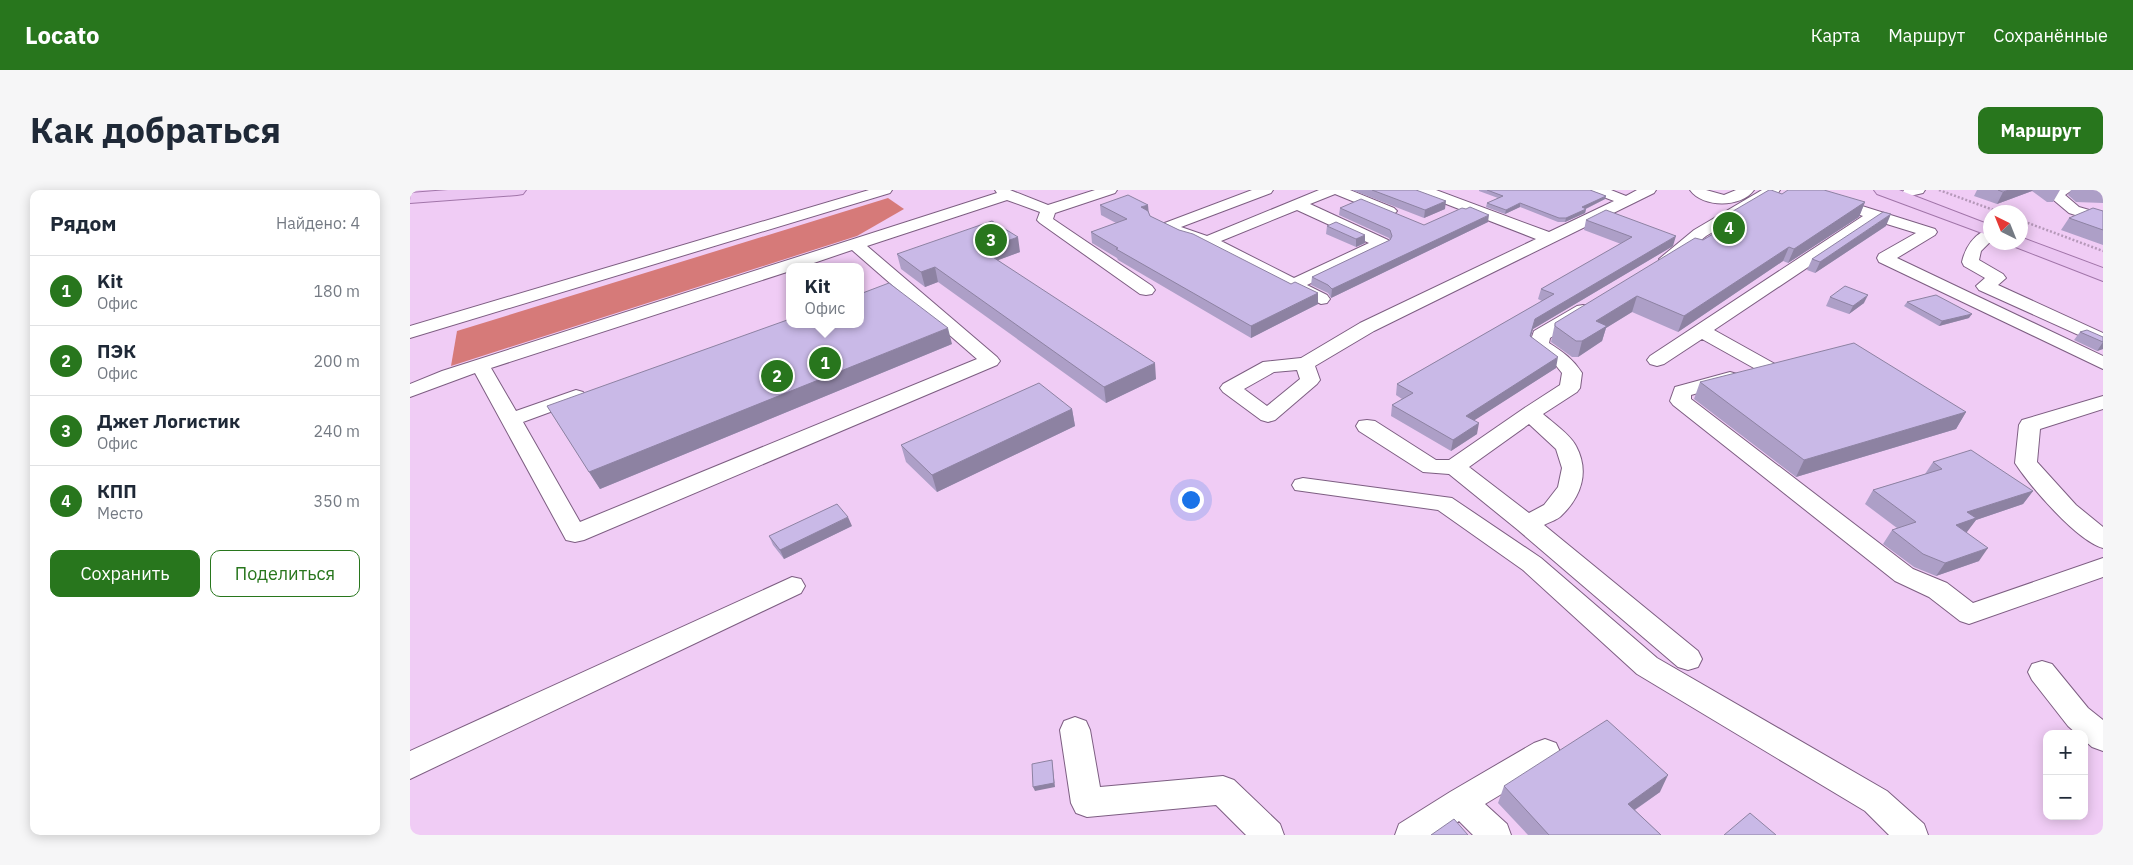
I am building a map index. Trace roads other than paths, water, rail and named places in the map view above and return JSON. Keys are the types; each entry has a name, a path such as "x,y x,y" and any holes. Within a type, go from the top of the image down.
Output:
{"main road":[{"path":"410,198 517,190"},
{"path":"1883,190 1983,230"},
{"path":"1911,191 1983,219"},
{"path":"2028,237 2103,265"},
{"path":"2028,245 2103,275"}],"lane":[{"path":"410,332 885,190"},
{"path":"796,263 1005,192 1048,210 1110,190"},
{"path":"1266,190 1163,225 1186,236 1208,241 1321,298"},
{"path":"1208,241 1332,190"},
{"path":"1337,190 1407,219"},
{"path":"1423,190 1549,238"},
{"path":"1598,190 1626,201"},
{"path":"1305,364 1368,327 1650,190"},
{"path":"1697,190 1714,198 1729,199 1747,190"},
{"path":"1652,268 1678,252 1700,233 1774,190"},
{"path":"2065,190 2055,194 2074,210 2103,219"},
{"path":"410,203 428,197"},
{"path":"1294,285 1382,243 1297,204"},
{"path":"1850,207 1928,232 1885,258 2103,363"},
{"path":"1048,210 1045,220 1146,290"},
{"path":"1657,360 1875,215"},
{"path":"1983,239 1972,249 1970,262 1997,278 1985,286 2103,340"},
{"path":"480,365 575,534 990,361 891,284 855,244"},
{"path":"410,391 449,375 786,266"},
{"path":"1367,426 1431,467 1454,467 1530,413 1570,388 1572,373 1561,359 1539,344 1541,335 1592,304"},
{"path":"1702,331 1768,368"},
{"path":"1792,362 1682,391 1680,401 1904,575 1938,590 1969,614 2103,567"},
{"path":"510,420 594,390"},
{"path":"2103,402 2030,425 2026,463 2068,511 2103,540"},
{"path":"1527,524 1552,511 1569,488 1573,468 1566,447 1530,413"},
{"path":"1454,467 1527,524 1688,659"},
{"path":"1303,485 1444,503 1532,564 1648,666 1876,801 1912,835"},
{"path":"410,766 792,586"},
{"path":"2042,672 2078,717 2103,738"},
{"path":"1074,730 1087,803 1223,790 1268,835"},
{"path":"1411,835 1461,802 1545,752"},
{"path":"1461,802 1496,835"}],"place":[{"name":"КПП","path":"1729,228"},
{"name":"Джет Логистик","path":"991,240"},
{"name":"Kit","path":"825,363"},
{"name":"ПЭК","path":"777,376"}]}
